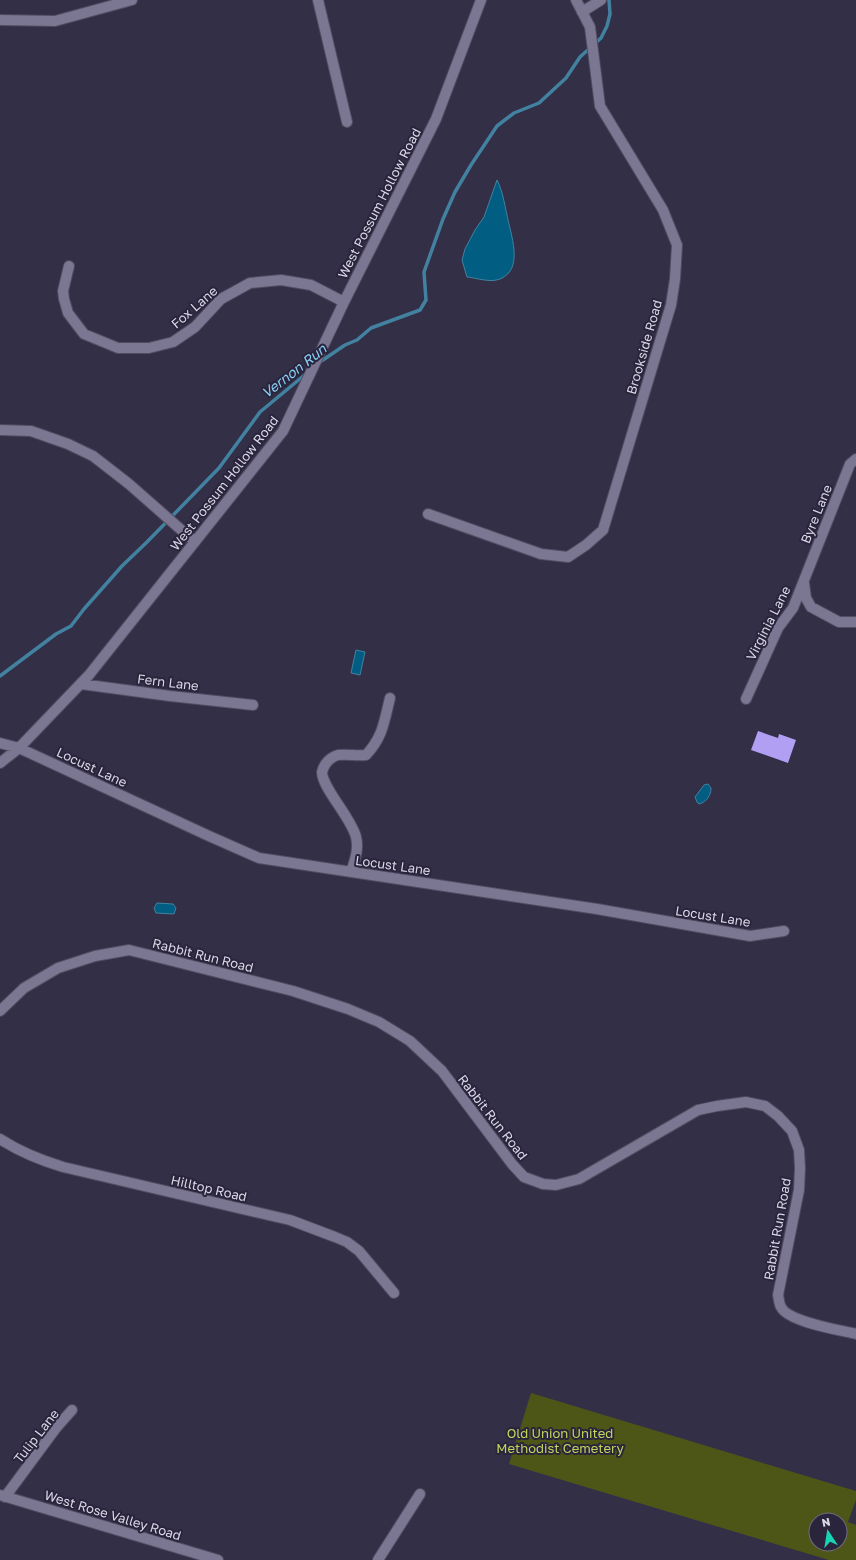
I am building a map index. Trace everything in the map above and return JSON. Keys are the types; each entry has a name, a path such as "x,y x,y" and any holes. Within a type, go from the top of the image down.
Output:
{"street":[{"path":"0,20 55,21 132,0"},
{"path":"318,0 348,122"},
{"name":"West Possum Hollow Road","path":"0,763 19,748 81,684 283,431 344,302 436,119 481,0"},
{"name":"Brookside Road","path":"428,514 541,554 568,557 586,545 603,530 671,306 675,279 676,245 663,210 600,106 590,27 576,0"},
{"path":"582,12 601,0"},
{"name":"Fox Lane","path":"68,266 63,291 68,312 84,334 118,348 149,348 173,342 195,327 221,299 250,283 281,280 311,285 344,302"},
{"path":"0,430 31,431 68,444 93,456 130,484 195,542"},
{"name":"Byre Lane","path":"803,581 850,464 856,459"},
{"path":"803,581 806,598 811,607 839,622 856,622"},
{"name":"Virginia Lane","path":"746,699 778,628 793,608 803,581"},
{"name":"Fern Lane","path":"81,684 253,705"},
{"path":"352,872 358,848 356,836 343,810 327,787 323,779 322,771 324,765 331,758 338,755 366,755 381,735 390,698"},
{"name":"Locust Lane","path":"0,743 19,748 259,858 597,909 750,936 784,931"},
{"name":"Rabbit Run Road","path":"0,1011 24,988 58,968 95,956 129,950 294,991 348,1009 379,1022 410,1041 442,1071 512,1164 524,1177 543,1184 556,1185 579,1179 698,1110 746,1102 765,1106 778,1116 792,1131 799,1150 799,1190 778,1295 781,1308 791,1316 810,1323 856,1334"},
{"name":"Hilltop Road","path":"0,1139 15,1149 38,1159 63,1167 290,1220 335,1237 347,1242 359,1251 394,1293"},
{"name":"Tulip Lane","path":"3,1496 56,1428 72,1410"},
{"path":"378,1560 420,1494"},
{"name":"West Rose Valley Road","path":"3,1496 218,1560"}],"green space":[{"name":"Old Union United Methodist Cemetery","path":"531,1393 856,1491 856,1500 848,1522 856,1525 856,1560 829,1560 509,1464"}],"water":[{"path":"497,180 501,189 513,241 514,259 512,267 508,274 496,280 467,277 462,260 465,249 484,217"},
{"path":"356,650 365,652 360,675 351,673"},
{"path":"708,784 711,788 709,796 704,802 699,804 695,797 704,785"},
{"path":"157,903 173,904 176,908 174,914 156,913 154,908"}],"building":[{"path":"758,731 778,738 779,734 796,740 788,763 751,750"}],"waterway":[{"name":"Vernon Run","path":"320,362 345,345 357,340 371,328 420,310 426,300 424,272 443,219 455,192 471,165 497,126 514,113 539,103 566,78 580,57 601,38 607,26 610,14 609,0"},
{"name":"Vernon Run","path":"0,676 56,634 71,626 122,566 219,468 260,412 307,373"}]}
